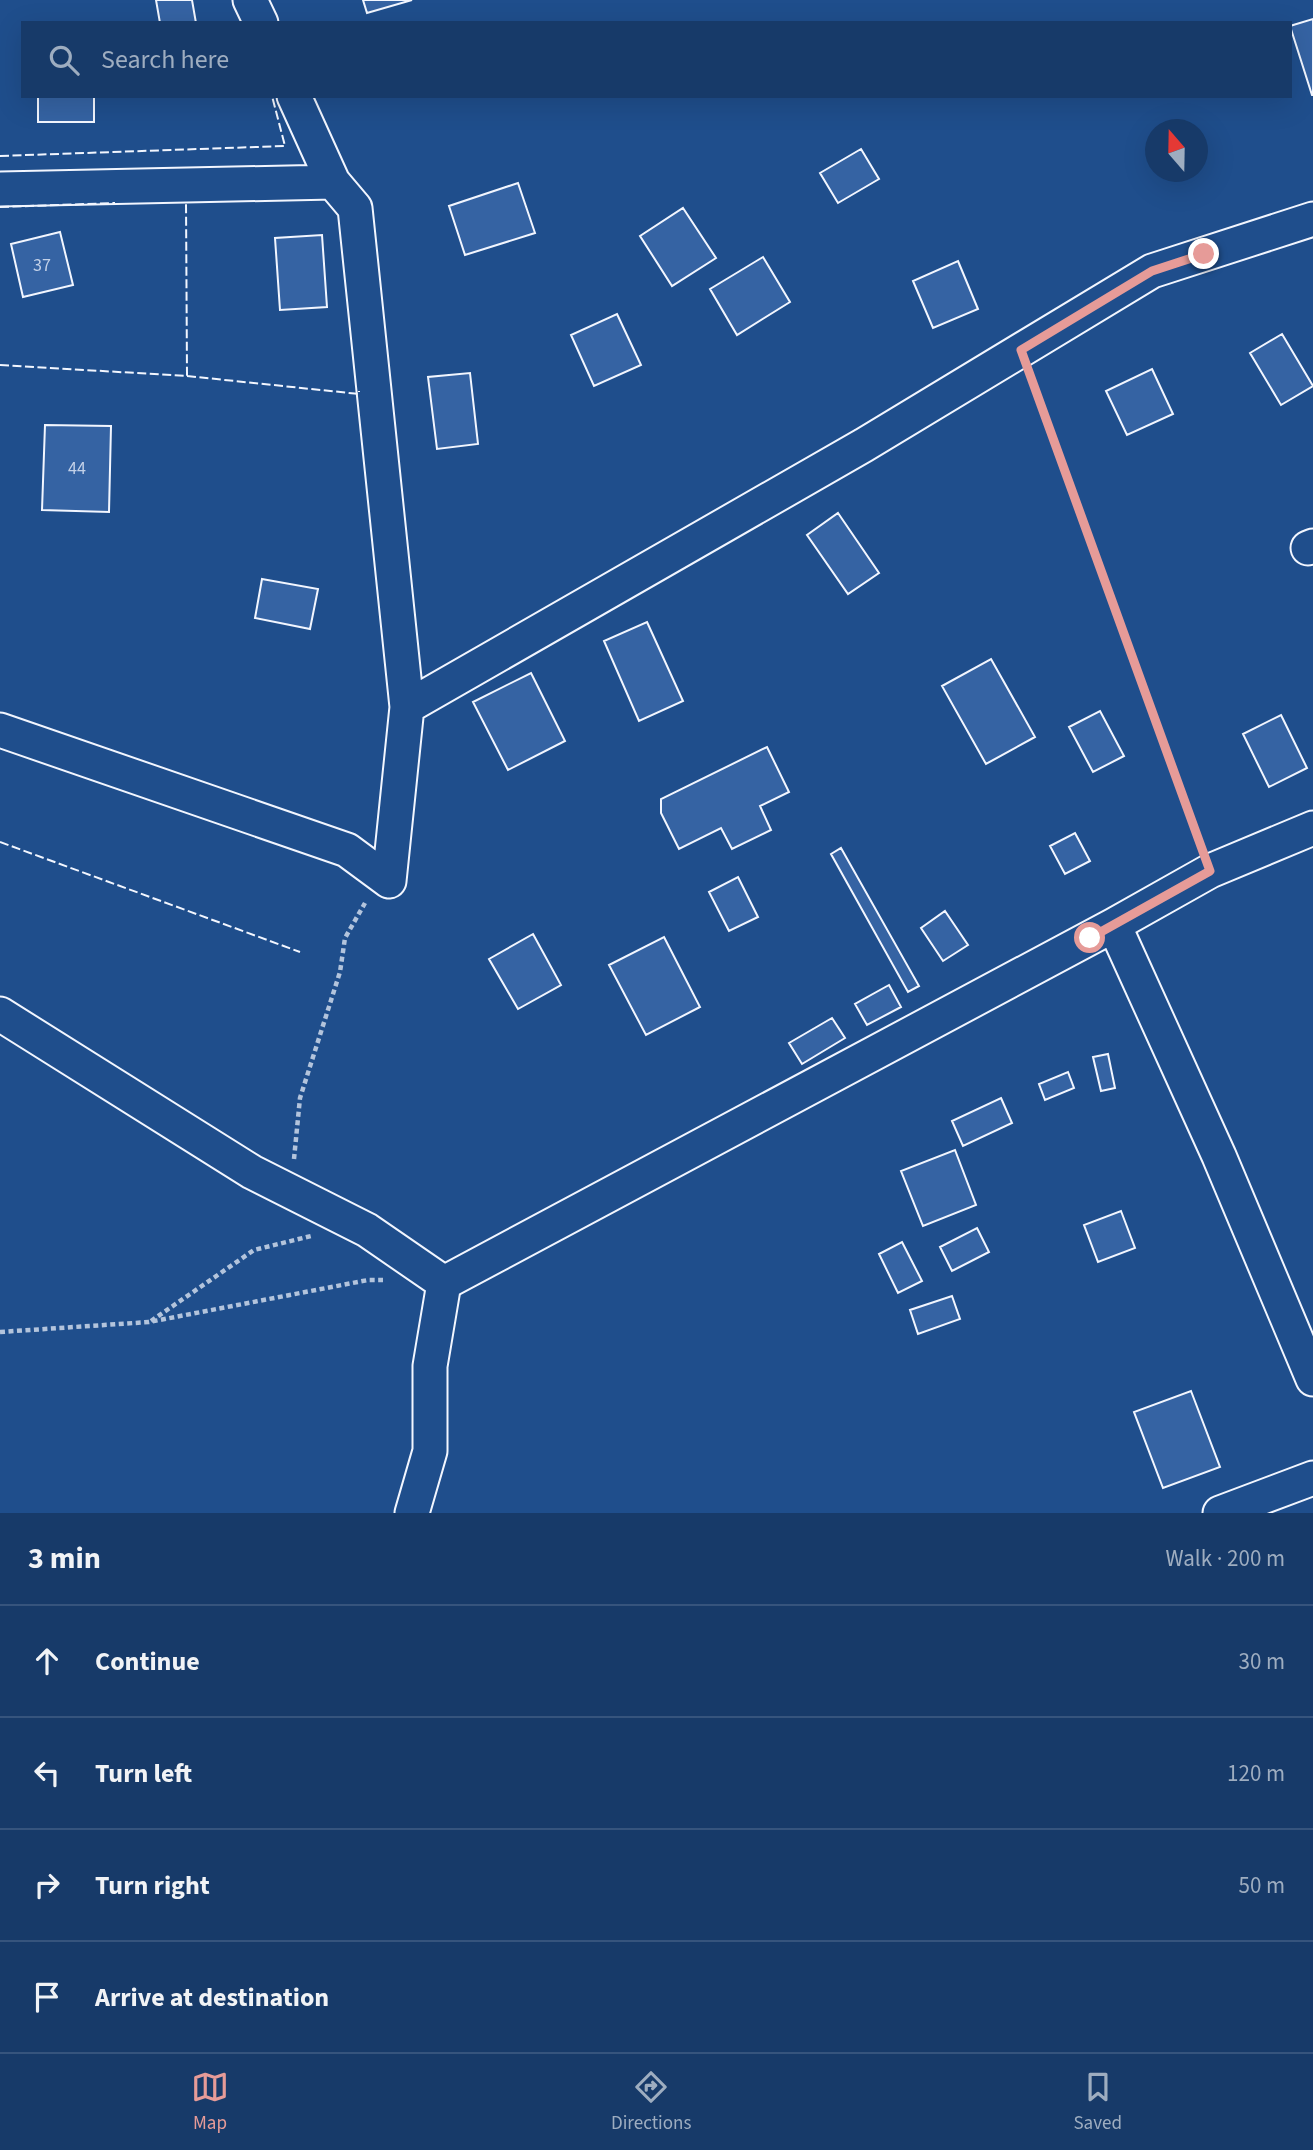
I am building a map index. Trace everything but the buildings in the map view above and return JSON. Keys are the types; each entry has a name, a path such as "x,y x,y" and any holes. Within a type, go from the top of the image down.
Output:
{"street":[{"path":"250,0 260,21"},
{"path":"295,98 333,182 355,208 407,707 389,881"},
{"path":"0,189 333,182"},
{"path":"407,707 852,452 1152,271 1313,219"},
{"path":"0,730 346,849 389,881"},
{"path":"444,1283 1210,871 1313,828"},
{"path":"1114,925 1219,1156 1313,1379"},
{"path":"0,1014 252,1172 367,1230 444,1283"},
{"path":"412,1513 429,1451 430,1366 444,1283"},
{"path":"1220,1513 1313,1478"}],"path":[{"path":"1021,350 1210,871"},
{"path":"292,1192 300,1098 340,972 345,938 366,901 389,881"},
{"path":"149,1322 254,1250 322,1233 367,1230"},
{"path":"0,1332 149,1322 368,1280 393,1281"}],"fence":[{"path":"0,156 285,146 273,98"},
{"path":"0,365 187,376 186,201"},
{"path":"0,207 115,203"},
{"path":"187,376 359,394 359,391"},
{"path":"0,842 300,952"}],"route":[{"path":"1090,938 1210,871 1021,350 1152,271 1204,254"}]}
